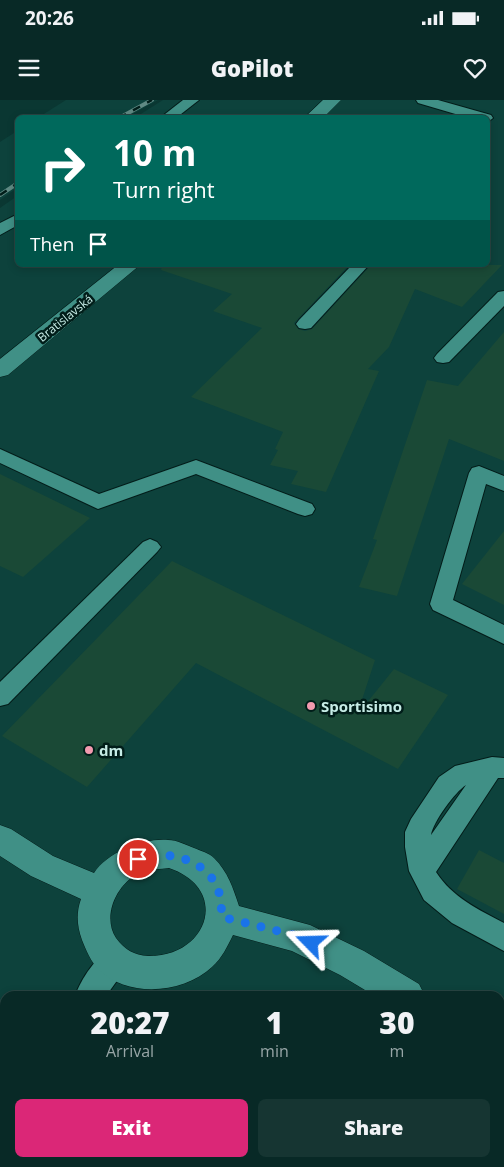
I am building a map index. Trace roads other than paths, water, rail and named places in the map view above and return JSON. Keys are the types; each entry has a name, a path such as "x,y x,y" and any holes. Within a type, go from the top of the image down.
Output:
{"street":[{"path":"316,115 333,100"},
{"name":"Bratislavská","path":"0,370 128,267"},
{"path":"0,839 42,866 99,891"},
{"path":"169,854 187,859 202,868 214,882 221,898 222,917 217,935 206,952 190,964 171,972 151,974 138,972 114,961 100,946 94,929 93,910 99,891 111,875 128,862 148,856 169,854"},
{"path":"222,917 298,936 352,963 398,991"}],"lane":[{"path":"170,115 192,100"},
{"path":"423,100 476,115"},
{"path":"490,120 496,123 490,130"},
{"path":"0,230 15,220"},
{"path":"305,324 359,267"},
{"path":"443,358 504,296"},
{"path":"0,455 98,502 196,468 305,509"},
{"path":"504,484 479,473 441,604 504,634"},
{"path":"0,697 150,547"},
{"path":"498,768 460,776 450,781 420,825 416,835 422,871 427,883 438,896 454,908 504,938"},
{"path":"93,991 114,961"}],"railway":[{"path":"124,115 152,100"},
{"path":"0,195 15,185"}],"place":[{"name":"Sportisimo","path":"311,706"},
{"name":"dm","path":"89,750"}]}
